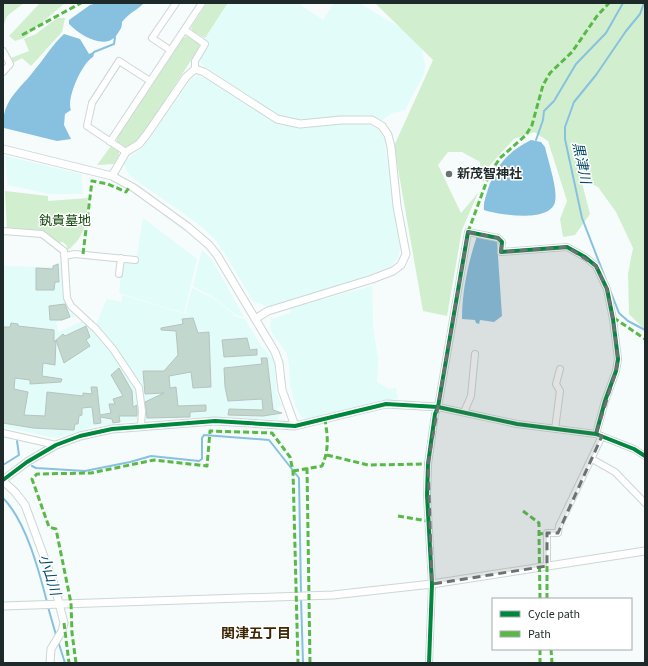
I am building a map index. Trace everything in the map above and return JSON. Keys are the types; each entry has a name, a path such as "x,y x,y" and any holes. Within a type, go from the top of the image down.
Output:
{"street":[{"path":"170,50 152,38 176,3"},
{"path":"110,142 202,3"},
{"path":"112,176 126,152 143,139 186,77 195,69 195,61 205,44 185,30"},
{"path":"3,51 10,64 3,72"},
{"path":"126,152 87,126 92,103 119,61 150,81"},
{"path":"195,69 204,72 277,119 289,123 300,124 341,120 372,120 382,126 388,135 391,146 397,206 406,254 401,265 393,271 372,279 268,311 255,319"},
{"path":"3,148 112,176 134,188 188,227 209,245 275,352 279,363 282,390 295,426"},
{"path":"3,231 42,234 64,251 67,298 71,306 96,329 113,349 139,388 142,411 141,426"},
{"path":"429,663 432,584 428,540 427,479 435,414 438,407 468,232 498,238 502,242 501,252 567,247 585,257 596,266 607,289 613,319 618,365 605,401 599,435 592,459 559,526 558,533 547,533 547,566"},
{"path":"64,256 75,254 135,260"},
{"path":"119,274 121,258"},
{"path":"464,412 471,396 475,354"},
{"path":"555,429 560,391 556,384 560,369"},
{"path":"50,663 52,645 62,631 64,623 59,603 25,505 3,480 27,462 56,445 80,436 112,428 215,421 295,426 386,404 438,407 517,424 599,435 645,456"},
{"path":"3,433 56,445"},
{"path":"592,459 615,472 645,503"},
{"path":"3,606 59,603 291,598 333,595 432,584 645,551"}],"highlighted area":[{"path":"468,232 498,238 502,242 501,252 567,247 596,266 607,289 613,319 618,359 616,371 596,434 602,436 558,533 547,533 547,566 432,584 428,464"}],"shaded area":[{"path":"229,3 297,3 323,20 334,3 359,3 409,33 422,50 425,66 424,74 405,110 392,113 382,120 369,115 301,120 282,117 201,64 200,59 210,44 204,40"},
{"path":"197,76 206,78 227,90 278,124 300,128 344,124 368,124 378,129 384,138 400,249 398,257 391,267 304,297 268,307 253,301 214,238 201,226 129,175 123,163 141,148 150,138 191,79"},
{"path":"5,156 81,174 83,194 50,194 8,185"},
{"path":"143,218 197,259 184,313 119,293 123,260 136,262"},
{"path":"202,250 212,260 244,317 236,315 218,300 193,286"},
{"path":"61,261 65,303 67,303 76,316 56,322 58,332 83,321 98,334 139,394 139,420 96,426 56,438 3,427 3,266 51,267"},
{"path":"372,286 373,327 378,359 377,382 389,389 396,388 398,399 383,401 308,420 300,415 295,405 290,384 289,363 286,352 271,331 270,324 272,319 290,313 291,308"},
{"path":"192,288 218,301 236,317 245,319 261,346 272,357 275,364 276,392 282,406 277,408 280,415 277,420 209,417 143,420 143,389 141,383 103,331 96,325 107,299 122,302 122,295 185,314"}],"green space":[{"path":"3,3 24,3 7,16 3,27"},
{"path":"40,3 65,3 24,38 15,41 9,36"},
{"path":"207,3 228,3 205,38 192,31 191,27"},
{"path":"375,3 645,3 645,330 629,314 628,274 633,248 616,212 598,187 581,179 590,214 575,235 563,237 560,219 567,201 548,141 534,132 514,139 490,165 483,183 480,162 462,152 448,152 438,165 461,213 478,193 462,230 447,316 423,311 394,146 433,60"},
{"path":"57,18 65,18 62,32 31,66 22,58 13,63 11,58 29,51 24,39 36,34"},
{"path":"187,36 199,44 199,48 140,139 130,147 124,147 117,142 117,138 183,38"},
{"path":"111,146 119,150 119,155 114,164 97,165"},
{"name":"釻貴墓地","path":"5,191 48,196 48,201 88,198 86,221 82,233 74,245 67,251 67,246 63,242 57,243 44,234 7,231"}],"water":[{"path":"97,3 144,3 122,22 121,29 113,39 101,42 87,37 69,24 69,20 90,5"},
{"path":"64,34 80,39 89,54 95,51 93,57 84,66 76,82 71,98 71,110 65,114 64,125 71,139 57,141 4,128 5,111 12,96"},
{"path":"531,140 541,142 545,147 556,196 555,202 551,209 544,213 523,216 501,214 484,210 484,202 491,180 499,166 516,149"},
{"path":"477,236 497,241 502,316 494,322 480,320 479,324 476,323 475,320 462,319 466,277"}],"building":[{"path":"58,264 59,282 55,282 54,290 36,290 36,268 53,269 53,266"},
{"path":"65,304 70,317 62,320 50,320 49,306"},
{"path":"193,318 198,333 209,332 211,387 193,388 191,372 169,376 170,388 176,387 178,406 206,405 206,411 190,412 190,417 147,418 145,402 164,393 145,394 143,371 164,371 178,355 176,331 161,330 161,328 183,324 182,319"},
{"path":"11,323 18,324 18,326 54,330 54,342 56,340 55,365 43,363 42,376 62,379 61,382 30,384 30,380 15,378 14,389 28,392 24,415 45,416 47,392 83,396 83,393 92,394 91,387 97,387 100,415 111,413 109,404 115,404 113,399 123,396 111,375 119,368 132,391 133,407 137,405 137,416 119,416 120,422 113,423 112,419 100,417 101,423 94,424 92,407 82,408 82,415 79,416 78,424 75,424 74,430 33,428 3,423 3,327 10,327"},
{"path":"86,326 90,337 86,340 90,346 64,363 56,340 63,334 65,336"},
{"path":"247,338 250,350 257,349 257,355 224,357 222,340"},
{"path":"261,358 267,358 273,410 282,413 263,416 228,415 229,409 263,410 262,399 228,401 225,387 224,368 262,364"}],"waterway":[{"path":"536,140 543,120 544,111 554,101 576,64 606,33 623,3"},
{"name":"黒津川","path":"606,280 582,218 565,139 565,127 574,102 596,75 626,31 640,14 644,3"},
{"path":"94,52 114,44 115,37"},
{"name":"黒津川","path":"610,290 619,313 628,321 645,330"},
{"path":"32,466 36,468 85,471 151,456 199,461 202,459 202,438 204,435 269,440 299,478 301,594"},
{"path":"3,465 19,455 17,441"},
{"name":"小山川","path":"3,498 18,520 31,547 47,602"},
{"path":"301,598 303,663"},
{"name":"小山川","path":"48,607 56,635"},
{"name":"小山川","path":"58,641 65,663"}],"marked path":[{"path":"22,35 81,3"},
{"path":"468,232 489,175 500,158 526,135 532,125 543,85 550,73 572,52 597,16 609,3"},
{"path":"83,254 92,181 108,184 126,192 130,186"},
{"path":"613,319 617,320 645,339"},
{"path":"293,471 322,466 326,454 327,443 325,420"},
{"path":"76,663 72,633 71,603 56,529 49,527 32,479 37,474 91,473 154,460 207,466 210,431 272,433 290,457 293,471 298,663"},
{"path":"327,455 368,465 428,464"},
{"path":"307,468 310,663"},
{"path":"523,511 539,523 539,534"},
{"path":"398,516 428,521"},
{"path":"540,598 539,534 547,533"},
{"path":"547,566 547,598"},
{"path":"64,623 69,663"},
{"path":"540,650 540,663"},
{"path":"551,650 552,663"}],"cycle path":[{"path":"429,663 432,584 427,495 428,464 435,414 438,407 468,232 498,238 502,242 501,252 567,247 585,257 596,266 607,289 613,319 618,359 616,371 605,401 596,434"},
{"path":"3,480 27,462 56,445 80,436 112,429 215,421 295,426 386,404 438,407 517,424 596,434 634,449 645,456"}],"place":[{"name":"新茂智神社","path":"449,174"}],"district":[{"name":"関津五丁目","path":"256,634"}]}
